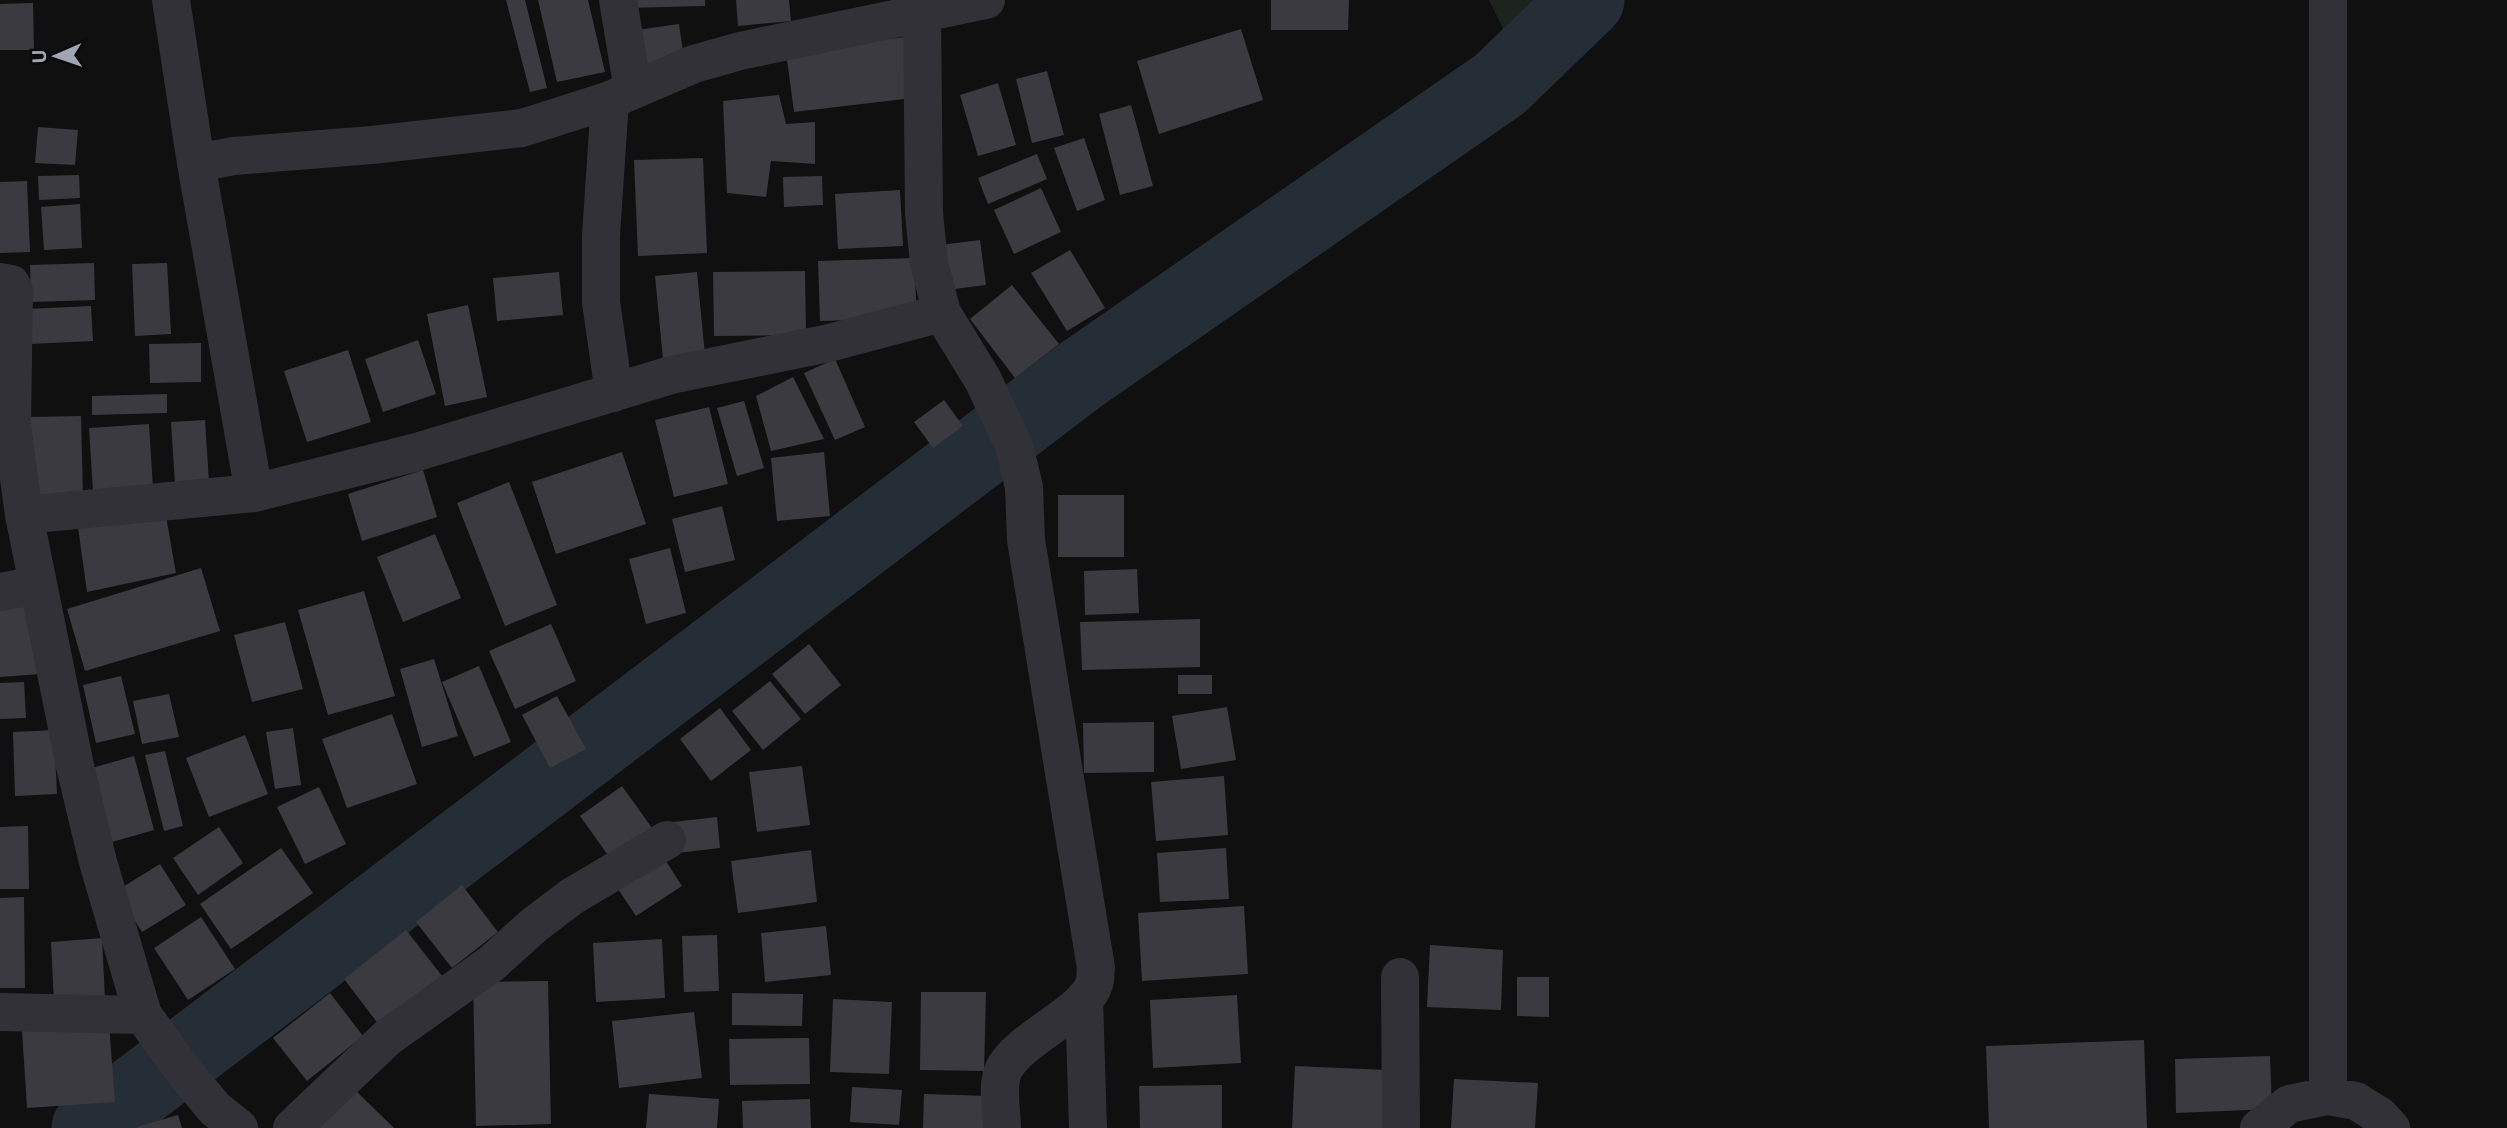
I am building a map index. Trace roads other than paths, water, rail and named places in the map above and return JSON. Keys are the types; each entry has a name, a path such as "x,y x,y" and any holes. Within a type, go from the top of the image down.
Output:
{"street":[{"path":"171,0 196,163 254,493"},
{"path":"614,393 601,302 601,236 622,95 618,0"},
{"path":"196,163 234,156 372,145 522,128 622,95 694,64 740,51 986,0"},
{"path":"2328,1096 2329,0"},
{"path":"922,12 924,213 929,263 942,313 1007,430 1024,486 1026,540 1096,968 1094,985 1084,999 1017,1053 1003,1070 1002,1128"},
{"path":"0,282 11,284 14,290 12,426 24,515 87,814 149,1024 215,1110 239,1128"},
{"path":"24,515 254,493 417,452 671,375 829,343 942,313"},
{"path":"0,592 38,585"},
{"path":"292,1128 388,1037 491,964 533,926 572,897 667,840"},
{"path":"1400,977 1401,1128"},
{"path":"1084,999 1088,1128"},
{"path":"0,1012 149,1024"},
{"path":"2259,1128 2289,1104 2328,1096 2356,1101 2380,1116 2390,1128"}],"waterway":[{"path":"89,1128 1082,374 1500,84 1587,0"}]}
